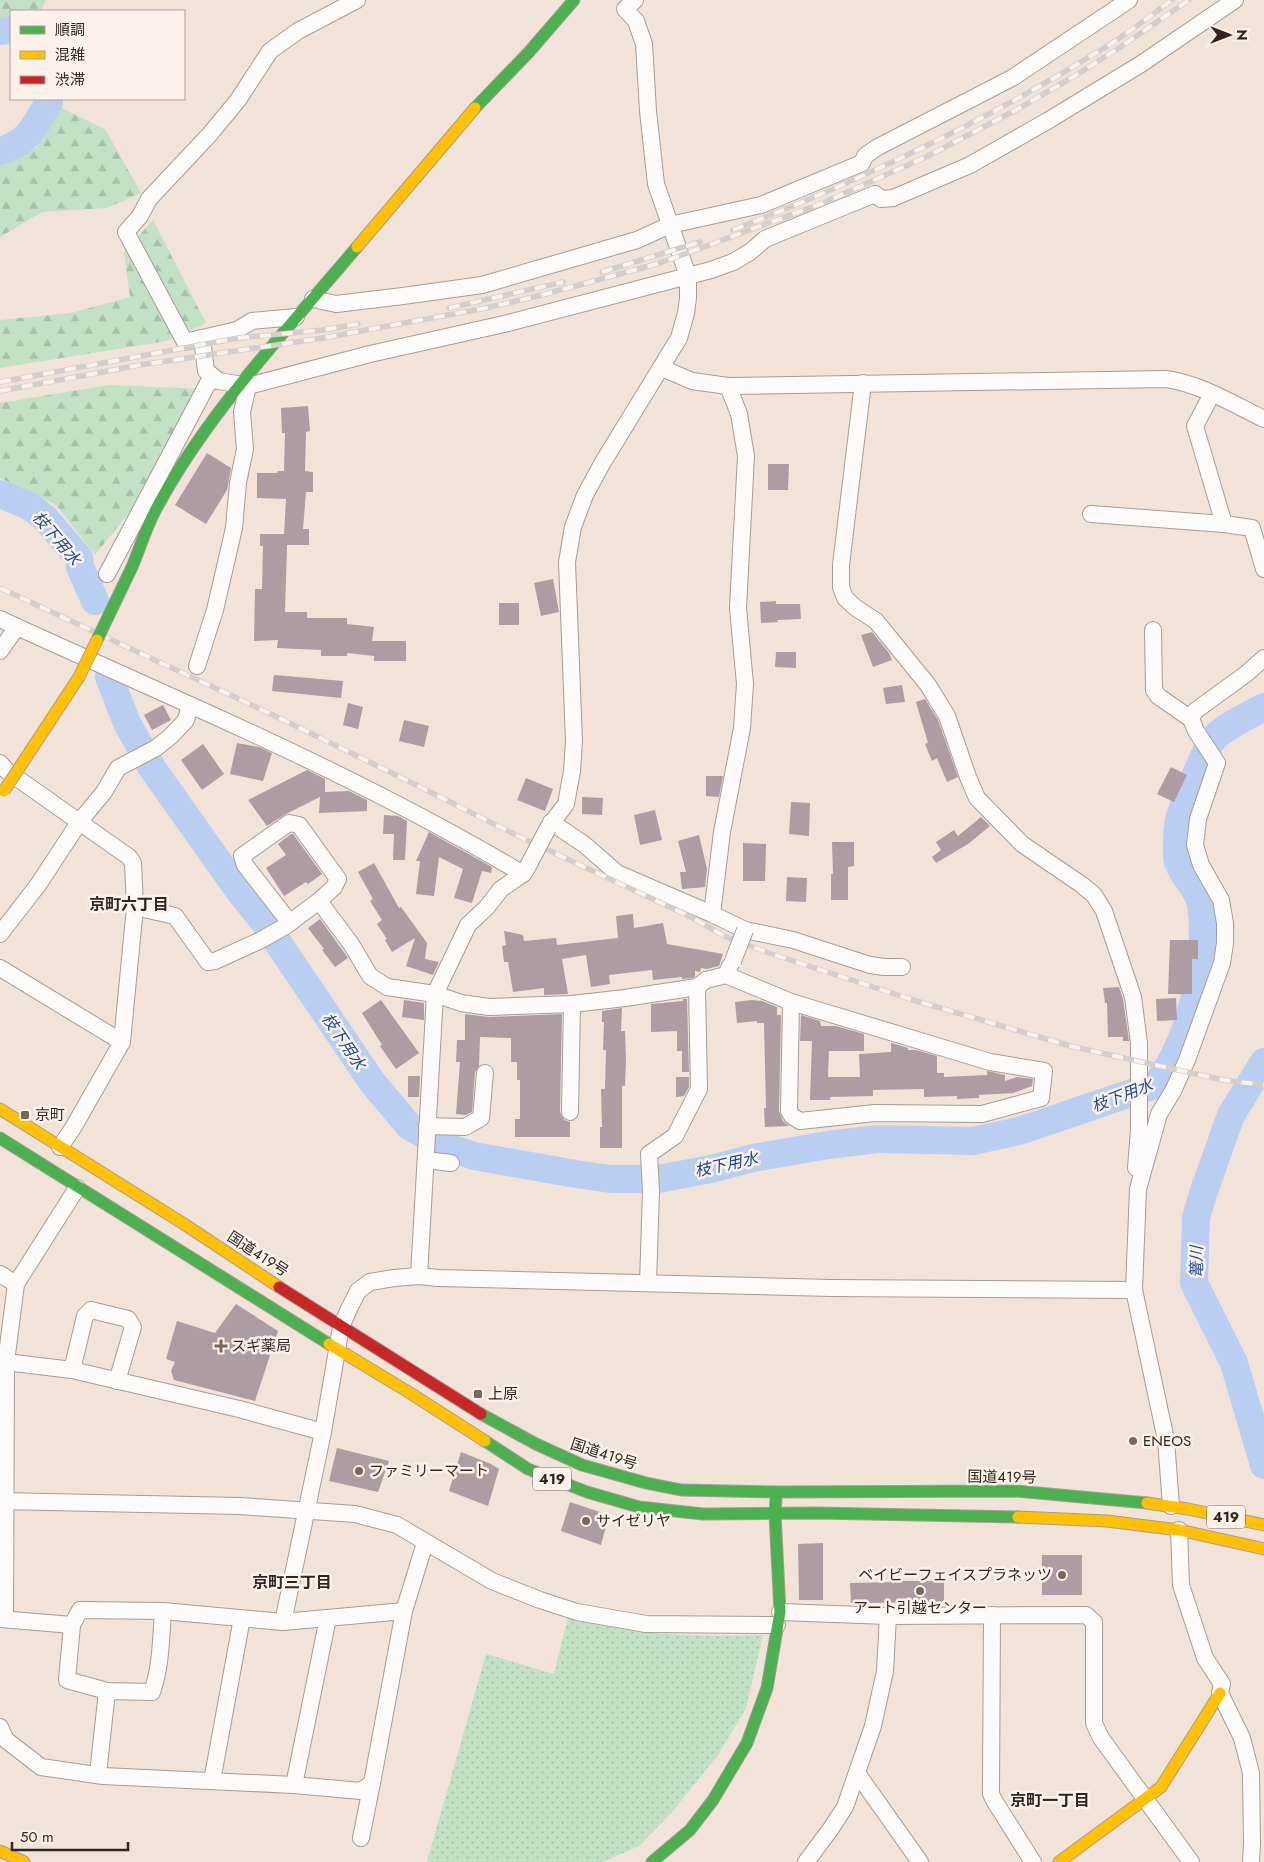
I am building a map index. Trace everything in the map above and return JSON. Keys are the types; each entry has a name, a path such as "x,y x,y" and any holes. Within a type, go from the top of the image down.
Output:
{"main road":[{"path":"2,793 79,677 132,567 160,502 205,428 245,385 296,317 483,99 529,52 574,0"},
{"name":"国道419号","path":"0,1109 184,1224 341,1327 479,1413 582,1466 681,1490 777,1492 1016,1491 1188,1508 1264,1525"},
{"name":"419","path":"0,1138 77,1188 410,1393 528,1469 587,1492 639,1508 703,1514 1044,1517 1107,1521 1179,1530 1264,1549"},
{"path":"652,1862 690,1830 713,1800 747,1744 767,1688 778,1618 775,1514 777,1492"},
{"path":"1059,1862 1161,1787 1220,1693"},
{"path":"0,1851 24,1862"}],"street":[{"path":"296,317 252,321 237,330 185,342 126,232 140,216 149,199 210,134 238,100 270,51 298,31 357,0"},
{"path":"313,299 336,304 482,284 637,240 670,225 761,206 862,163 865,156 876,148 1012,78 1129,0"},
{"path":"202,338 206,371 219,382 245,385 370,354 504,324 711,270 733,262 750,252 765,238 875,194 881,199 893,198 970,165 1050,120 1141,64 1235,0"},
{"path":"418,1276 435,994 468,925 502,889 526,870 549,825 566,804 572,771 574,741 567,562 573,527 585,495 603,462 679,338 686,313 688,276 656,184 647,101 644,44 636,22 625,9 626,3"},
{"path":"662,368 692,381 728,386 1162,379 1181,382 1212,394 1264,419"},
{"path":"107,574 208,383 216,379"},
{"path":"863,383 840,565 841,587 845,598 876,621 928,685 947,716 977,798 1022,844 1094,895 1104,911 1134,997 1139,1043 1139,1130 1136,1166 1138,1189 1134,1290 1166,1440 1171,1506"},
{"path":"197,666 215,610 234,528 238,483 245,449 242,412 245,385"},
{"path":"712,914 722,832 742,728 745,684 738,608 746,456 739,414 728,386"},
{"path":"1212,394 1195,426 1224,524"},
{"path":"1091,514 1224,524 1252,528 1264,569"},
{"path":"0,619 350,779 478,847 526,870"},
{"path":"0,650 17,627"},
{"path":"1138,1189 1159,1114 1173,1091 1187,1060 1222,963 1225,936 1225,922 1221,900 1201,865 1195,845 1198,818 1217,763 1194,725 1158,696 1154,690 1153,630"},
{"path":"1194,725 1195,710 1246,674 1264,658"},
{"path":"0,934 38,885 80,821 104,792 118,768 156,748 172,736 186,720 190,705"},
{"path":"0,763 7,771 129,857 133,863 136,907 122,1042 73,1128 60,1147"},
{"path":"136,907 175,916 208,962 261,940 287,925 319,901 334,886 338,879 299,825 289,823 242,856 245,865 287,925"},
{"path":"549,825 586,844 617,873 745,930 793,940 870,965 884,968 902,968"},
{"path":"319,901 351,944 370,976 387,987 435,994 460,1003 488,1007 572,1004 697,987 706,980 730,968 745,930"},
{"path":"0,968 122,1042"},
{"path":"730,968 791,1002 990,1062 1044,1071 1042,1098 982,1114 874,1113 800,1121 792,1116 789,1111 791,1002"},
{"path":"648,1283 651,1191 650,1154 675,1136 699,1089 697,987"},
{"path":"570,1112 572,1004"},
{"path":"427,1126 465,1127 481,1118 485,1073"},
{"path":"426,1158 452,1163"},
{"path":"72,1625 3,1619 3,1502 6,1362 16,1284 77,1188"},
{"path":"0,1274 16,1284"},
{"path":"283,1622 305,1510 323,1432 341,1327 358,1291 370,1282 418,1276 831,1288 1134,1290"},
{"path":"72,1370 85,1316 91,1310 128,1319 133,1327 117,1381"},
{"path":"6,1362 72,1370 239,1409 323,1432"},
{"path":"3,1502 240,1506 355,1514 397,1525 492,1581 540,1600 577,1612 646,1624 778,1618 1086,1615 1094,1622 1094,1723 1100,1738 1191,1862"},
{"path":"1179,1530 1181,1585 1204,1658 1222,1684 1220,1693 1242,1738 1251,1774 1251,1862"},
{"path":"361,1838 404,1611 425,1543"},
{"path":"163,1611 160,1652 156,1681 152,1692 107,1691 67,1680 72,1625 80,1610 163,1611 283,1622 404,1611"},
{"path":"992,1615 991,1794 994,1802 1033,1862"},
{"path":"806,1862 845,1807 873,1726 885,1671 888,1616"},
{"path":"212,1781 242,1618"},
{"path":"294,1785 328,1618"},
{"path":"98,1774 107,1691"},
{"path":"0,1727 6,1740 41,1767 98,1774 361,1790 372,1783"},
{"path":"857,1773 920,1862"}],"green space":[{"path":"0,0 46,0 41,10 10,10 10,36 0,35"},
{"path":"55,105 105,129 141,193 107,208 42,212 0,237 0,160 37,147"},
{"path":"153,220 206,323 167,341 0,368 0,320 71,313 130,297 124,252"},
{"path":"109,385 202,389 129,513 95,555 56,505 0,478 0,403"},
{"path":"569,1613 632,1630 664,1634 763,1635 746,1708 718,1755 672,1812 639,1846 603,1862 427,1862 486,1654 554,1674"}],"building":[{"path":"308,406 310,431 306,432 305,471 313,472 313,492 306,492 303,529 309,529 309,545 287,545 285,612 307,612 307,618 347,618 347,624 374,627 372,641 406,641 406,661 374,661 374,656 347,653 347,656 321,656 321,650 277,648 278,640 254,641 255,589 262,589 263,546 260,546 260,534 284,534 286,499 257,498 257,473 284,471 285,433 282,433 281,408"},
{"path":"207,453 231,468 227,490 206,524 175,505"},
{"path":"768,464 789,464 788,490 768,490"},
{"path":"553,579 559,612 541,616 534,583"},
{"path":"776,601 776,604 800,604 801,619 761,623 760,602"},
{"path":"499,603 519,603 519,625 499,625"},
{"path":"872,632 889,653 892,660 873,667 861,635"},
{"path":"776,652 796,652 796,668 775,667"},
{"path":"274,675 343,681 341,698 272,691"},
{"path":"902,685 905,702 886,704 883,688"},
{"path":"925,699 938,720 958,777 947,782 937,758 932,761 925,744 928,743 916,702"},
{"path":"348,703 363,707 358,729 343,725"},
{"path":"163,705 171,720 152,730 144,715"},
{"path":"404,720 429,726 424,747 399,741"},
{"path":"237,743 259,747 272,753 263,781 230,774"},
{"path":"203,744 224,774 202,790 181,760"},
{"path":"1171,767 1187,775 1174,802 1157,794"},
{"path":"307,770 325,779 325,792 349,791 367,800 367,811 319,813 320,797 267,826 248,800"},
{"path":"706,776 723,776 719,797 706,796"},
{"path":"526,778 553,789 545,811 517,800"},
{"path":"582,797 603,798 602,815 582,814"},
{"path":"791,802 810,803 809,836 789,834"},
{"path":"655,810 662,840 640,845 634,815"},
{"path":"384,815 398,816 407,821 405,860 393,860 394,834 383,834"},
{"path":"981,817 990,826 968,844 936,863 932,857 941,850 936,842 954,830 958,836"},
{"path":"429,832 492,867 491,873 482,871 472,903 454,898 463,869 439,857 434,896 416,894 420,861 416,861"},
{"path":"293,834 322,874 308,884 306,882 284,896 266,868 286,855 278,844"},
{"path":"699,835 707,869 705,887 682,889 680,872 686,872 678,841"},
{"path":"832,842 854,842 854,866 848,867 848,900 831,900 831,874 833,874"},
{"path":"743,843 766,844 765,881 743,881"},
{"path":"374,863 399,908 401,907 427,943 425,959 439,962 433,975 406,966 415,938 392,952 385,940 387,939 377,924 382,920 370,901 373,899 358,872"},
{"path":"787,877 807,878 806,902 786,901"},
{"path":"633,914 634,928 663,923 667,944 723,954 719,966 707,969 701,968 700,972 695,971 693,978 682,979 682,977 653,980 652,970 609,975 610,984 591,987 586,955 562,959 568,994 544,995 544,988 513,992 508,962 504,962 502,946 506,945 504,931 523,935 524,941 556,938 557,945 618,938 616,916"},
{"path":"320,919 348,958 335,967 308,928"},
{"path":"1170,940 1198,940 1198,959 1192,959 1192,994 1168,994"},
{"path":"1119,987 1123,999 1129,1041 1123,1041 1123,1037 1108,1037 1107,1003 1105,1003 1103,988"},
{"path":"1176,998 1177,1020 1157,1021 1156,999"},
{"path":"683,999 687,999 689,1072 682,1072 682,1051 677,1051 677,1031 651,1032 651,1004 683,1001"},
{"path":"381,1000 419,1053 396,1069 380,1046 382,1045 362,1013"},
{"path":"404,1000 424,1003 424,1020 402,1017"},
{"path":"762,1001 777,1007 777,1015 781,1015 779,1111 783,1121 789,1126 765,1127 764,1023 757,1023 757,1021 737,1023 735,1002"},
{"path":"622,1008 621,1031 625,1031 626,1060 625,1086 622,1086 622,1148 600,1148 600,1127 602,1127 601,1089 605,1089 606,1050 603,1050 604,1022 602,1022 602,1011"},
{"path":"465,1014 489,1017 562,1014 560,1112 564,1120 570,1122 570,1137 515,1137 515,1119 520,1119 520,1080 517,1080 517,1062 511,1062 511,1038 480,1037 479,1066 475,1072 472,1112 466,1115 456,1114 460,1062 456,1062 457,1040 465,1040"},
{"path":"801,1015 820,1021 821,1026 836,1026 864,1034 864,1051 829,1051 828,1077 860,1077 859,1054 891,1052 892,1043 908,1048 908,1050 916,1050 937,1056 937,1073 944,1073 944,1077 987,1075 987,1071 1005,1075 1005,1081 1017,1077 1033,1079 1032,1086 1013,1093 979,1095 979,1098 957,1099 957,1096 924,1097 924,1089 873,1090 873,1096 830,1097 830,1100 810,1100 812,1041 800,1041"},
{"path":"408,1076 420,1076 419,1097 408,1097"},
{"path":"676,1077 689,1077 689,1087 684,1096 676,1097"},
{"name":"スギ薬局","path":"236,1304 278,1331 255,1401 174,1380 171,1371 175,1362 166,1359 177,1321 215,1333"},
{"name":"ファミリーマート","path":"337,1448 389,1461 378,1492 329,1481"},
{"path":"461,1452 499,1469 488,1506 449,1491"},
{"name":"サイゼリヤ","path":"570,1502 609,1515 601,1545 561,1531"},
{"path":"823,1543 823,1600 799,1600 798,1544"},
{"name":"ベイビーフェイスプラネッツ","path":"1042,1555 1082,1555 1082,1595 1042,1595"},
{"path":"944,1581 944,1602 851,1603 850,1583"}],"waterway":[{"name":"枝下用水","path":"0,31 10,30"},
{"name":"枝下用水","path":"0,151 10,148 30,133 49,100"},
{"name":"枝下用水","path":"0,494 29,506 45,518 79,558 80,567 95,601"},
{"name":"枝下用水","path":"109,677 127,723 152,768 237,888 264,922 372,1082 409,1126 447,1147 474,1156 610,1179 658,1179 711,1169 753,1158 828,1145 878,1139 973,1141 1019,1131 1155,1085 1167,1068 1187,1024 1194,1000 1202,950 1203,926 1200,899 1178,862 1179,820 1190,788 1212,741 1218,734 1230,726 1264,707"},
{"name":"篭川","path":"1264,1062 1231,1115 1205,1188 1196,1217 1194,1283 1234,1363 1264,1465"}],"railway":[{"path":"733,230 876,170 969,124 1113,43 1172,0"},
{"path":"0,391 140,365 323,338 486,308 660,263 823,203 928,156 1016,110 1073,77 1189,0"},
{"path":"602,272 700,242"},
{"path":"449,308 563,282"},
{"path":"0,382 238,338 323,330 358,324"},
{"path":"0,588 271,714 518,836 691,917 726,937 913,1000 1070,1046 1223,1080 1264,1085"}],"traffic: fast":[{"path":"475,108 529,52 574,0"},
{"path":"132,567 155,511 175,475 198,440 276,341 357,247"},
{"path":"97,640 132,567"},
{"path":"0,1138 329,1344"},
{"path":"481,1414 536,1444 582,1465 646,1483 681,1490 777,1492 1016,1491 1147,1503"},
{"path":"485,1441 528,1469 587,1492 639,1507 703,1514 817,1513 1018,1517"},
{"path":"652,1862 690,1830 713,1800 747,1743 767,1688 780,1612 775,1514 776,1498"}],"traffic: slow":[{"path":"357,247 475,108"},
{"path":"4,791 79,677 97,640"},
{"path":"0,1109 184,1224 279,1287"},
{"path":"329,1344 485,1441"},
{"path":"1147,1503 1188,1509 1264,1525"},
{"path":"1018,1517 1107,1521 1179,1530 1264,1549"},
{"path":"1059,1862 1161,1787 1220,1693"},
{"path":"0,1851 24,1862"}],"traffic: jam":[{"path":"279,1287 481,1414"}],"place":[{"name":"京町","path":"25,1115"},
{"name":"スギ薬局","path":"221,1346"},
{"name":"上原","path":"478,1394"},
{"name":"ENEOS","path":"1133,1441"},
{"name":"ファミリーマート","path":"359,1471"},
{"name":"サイゼリヤ","path":"586,1521"},
{"name":"ベイビーフェイスプラネッツ","path":"1062,1575"},
{"name":"アート引越センター","path":"920,1591"}],"district":[{"name":"京町六丁目","path":"129,904"},
{"name":"京町三丁目","path":"292,1582"},
{"name":"京町一丁目","path":"1050,1800"}]}
